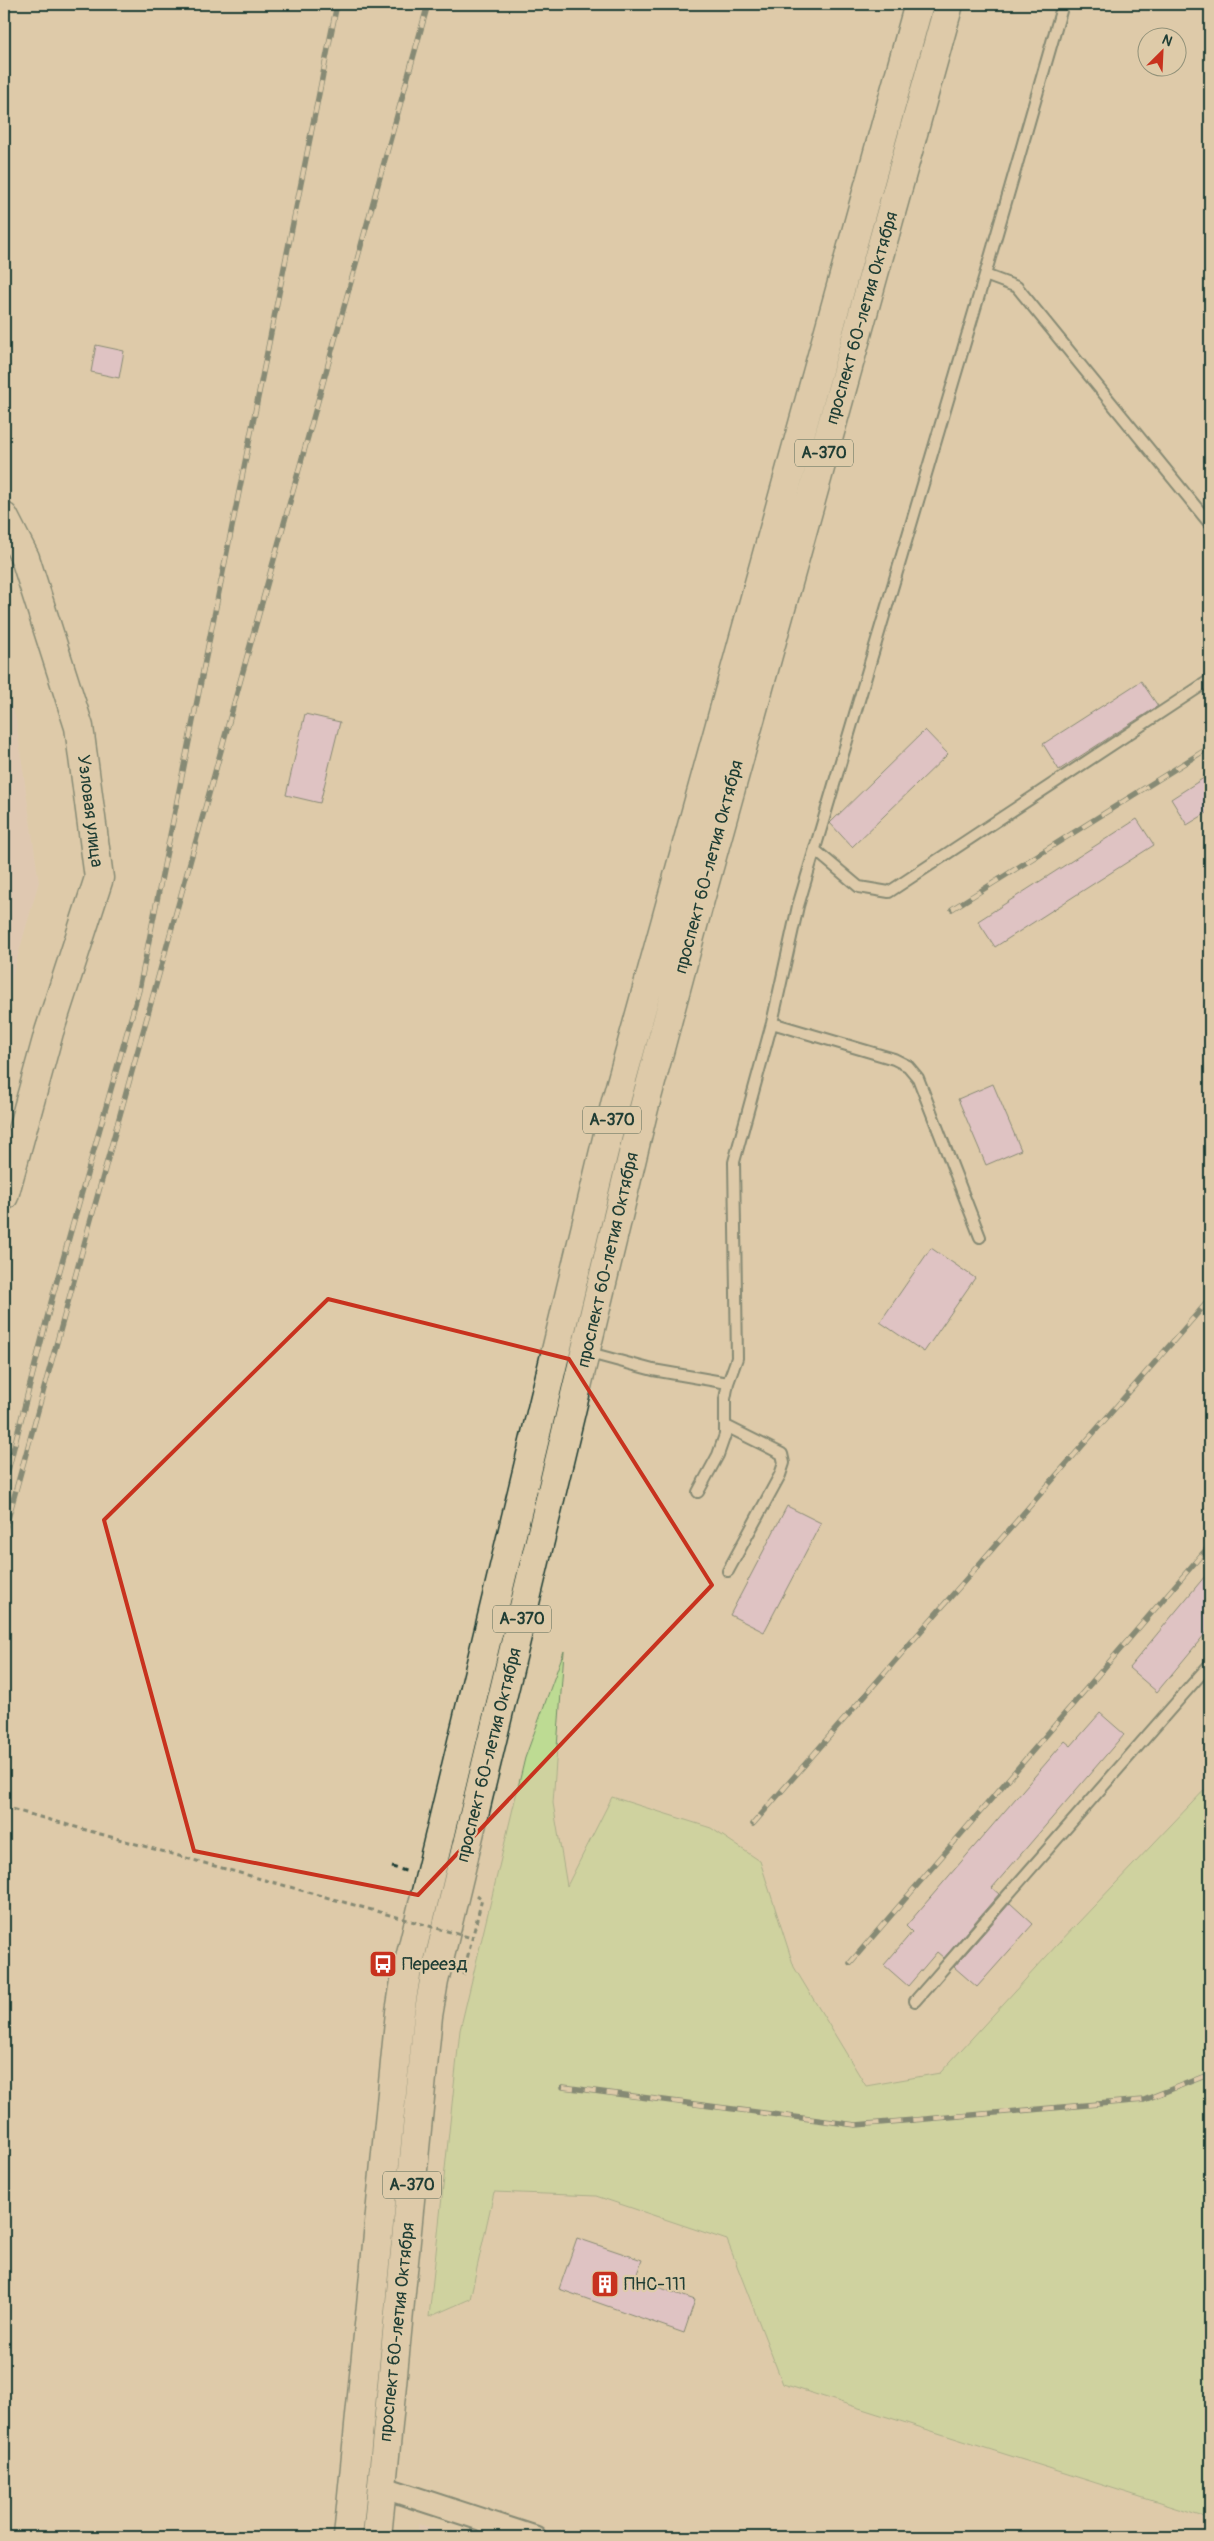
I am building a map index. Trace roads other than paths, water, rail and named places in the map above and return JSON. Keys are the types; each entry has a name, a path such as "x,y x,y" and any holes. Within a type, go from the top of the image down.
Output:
{"main road":[{"name":"проспект 60-летия Октября","path":"377,2537 428,2016 572,1349 616,1101 671,895 919,4"},
{"name":"проспект 60-летия Октября","path":"348,2537 400,2012 406,1975 572,1349 644,1108 699,903 949,4"},
{"name":"Узловая улица","path":"4,517 25,558 79,726 98,878 49,1032 4,1196"}],"street":[{"path":"382,2487 535,2537"}],"lane":[{"path":"698,1492 718,1455 726,1426 725,1399 728,1382 736,1358 734,1162 772,1023 798,906 985,275 1063,4"},
{"path":"985,275 1018,287 1210,524"},
{"path":"815,850 859,887 889,892 1210,680"},
{"path":"772,1023 894,1059 908,1066 918,1078 980,1237"},
{"path":"572,1349 653,1370 728,1382"},
{"path":"726,1426 782,1454 784,1463 780,1475 728,1571"},
{"path":"914,2001 1210,1664"}],"railway":[{"path":"4,1486 54,1291 139,990 337,4"},
{"path":"4,1533 428,4"},
{"path":"952,909 1210,747"},
{"path":"753,1824 1210,1299"},
{"path":"850,1963 1210,1545"},
{"path":"563,2087 856,2125 1144,2100 1210,2074"}],"place":[{"name":"Переезд","path":"383,1964"},
{"name":"ПНС-111","path":"605,2284"}]}
